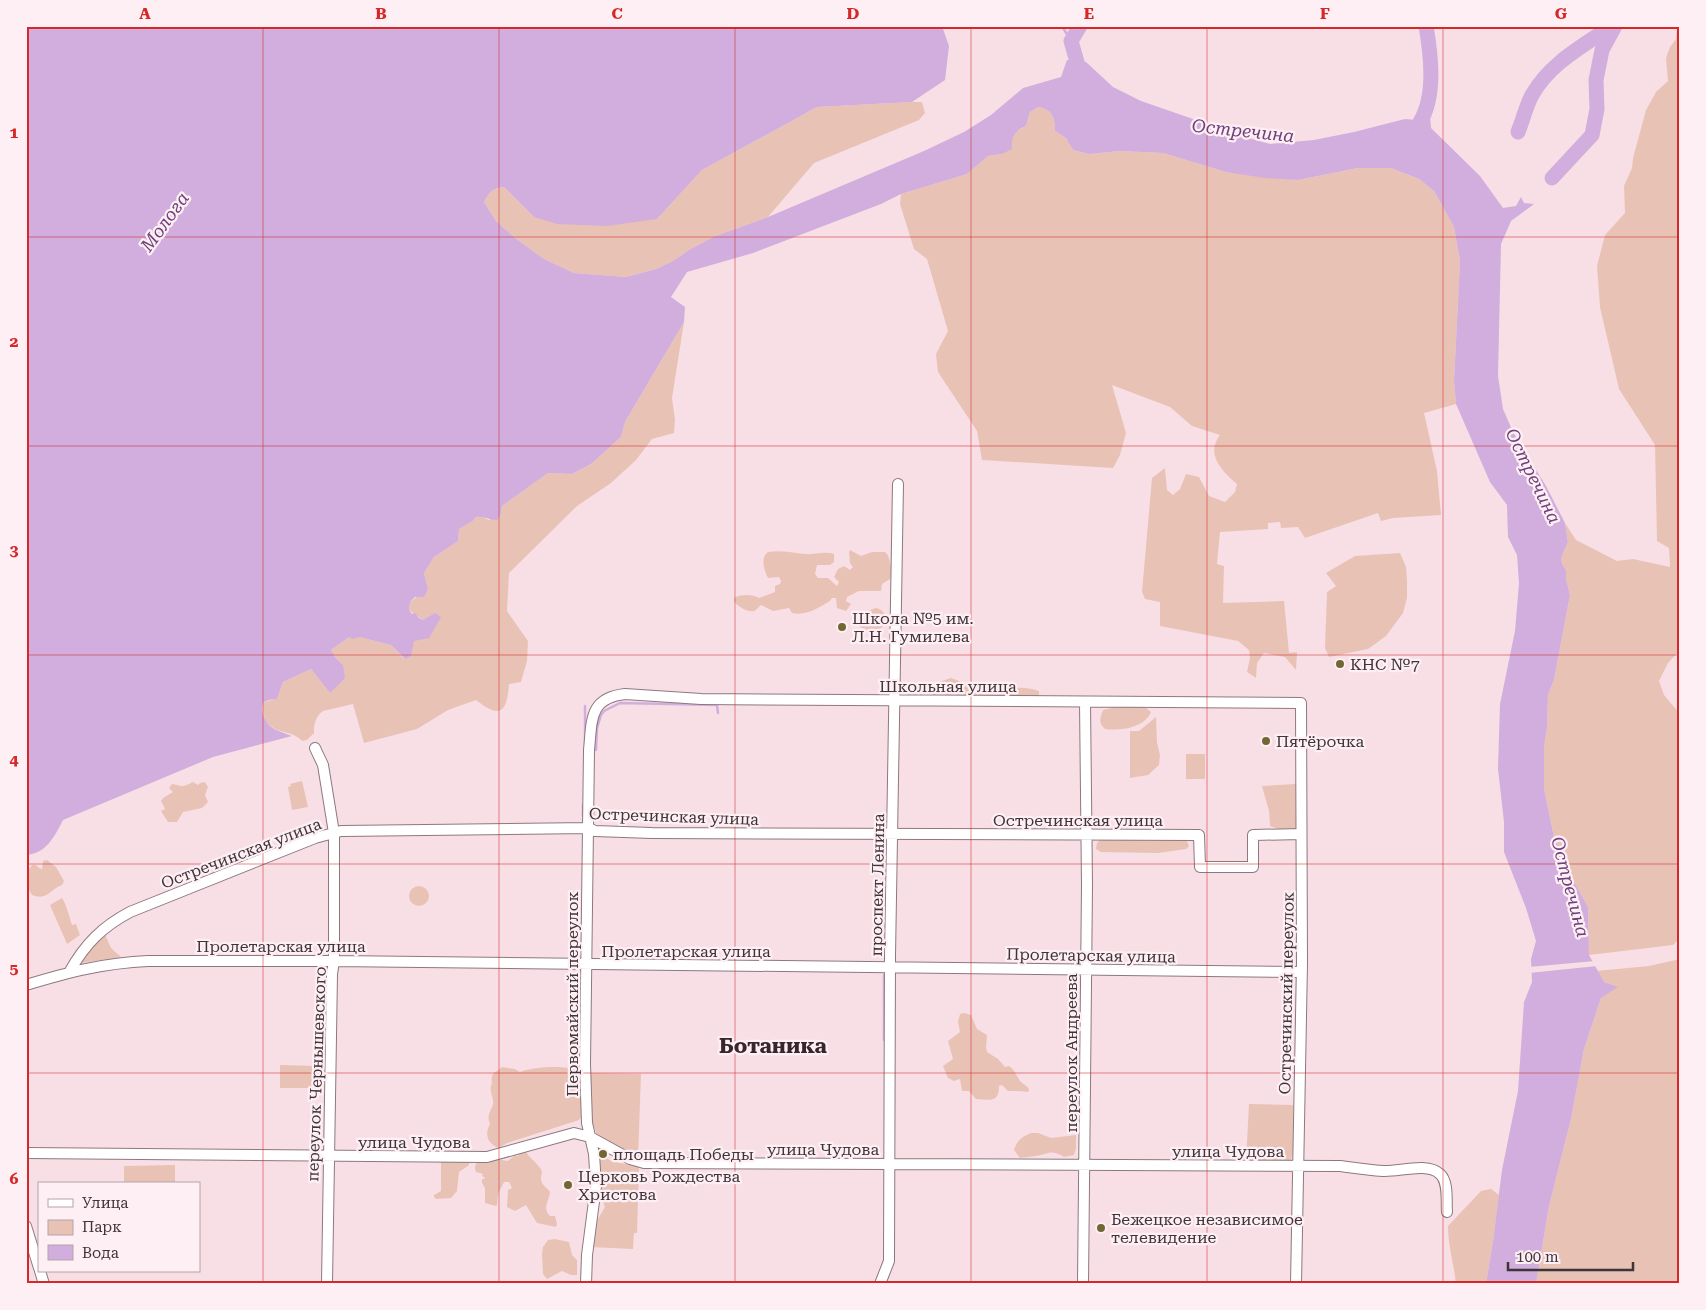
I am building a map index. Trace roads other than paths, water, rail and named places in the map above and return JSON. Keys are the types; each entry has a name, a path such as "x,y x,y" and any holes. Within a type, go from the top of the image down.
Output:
{"street":[{"name":"проспект Ленина","path":"880,1284 889,1261 893,700 898,484"},
{"name":"Школьная улица","path":"598,705 613,696 625,694 700,699 1301,703"},
{"name":"переулок Андреева","path":"1083,1284 1087,835 1085,702"},
{"name":"Остречинский переулок","path":"1296,1284 1302,972 1301,703"},
{"name":"Первомайский переулок","path":"586,1284 587,1255 596,1186 594,1154 587,1124 585,1064 589,750 592,719 598,705"},
{"name":"переулок Чернышевского","path":"315,748 323,764 334,834 334,961 332,974 328,1157 327,1284"},
{"name":"Остречинская улица","path":"70,971 78,956 96,936 111,922 130,912 315,838 341,831 589,828 595,831 652,833 1199,835 1200,867 1254,867 1253,835 1301,834"},
{"name":"Пролетарская улица","path":"70,971 107,964 148,961 334,961 1302,972"},
{"path":"26,985 70,971"},
{"name":"улица Чудова","path":"26,1153 487,1157 565,1134 582,1134 630,1160 644,1163 1340,1166 1385,1172 1410,1168 1430,1170 1440,1174 1444,1180 1447,1212"},
{"path":"26,1226 38,1267"},
{"path":"40,1272 44,1284"}],"water":[{"name":"Молога","path":"26,26 942,26 949,46 945,80 912,102 817,107 702,170 657,219 607,226 557,224 534,217 504,187 497,188 490,193 484,202 496,221 515,238 544,259 574,273 626,277 656,269 713,237 768,217 924,151 964,132 991,115 1023,88 1061,77 1067,60 1086,62 1113,87 1141,101 1270,144 1314,140 1405,119 1416,120 1423,106 1429,105 1431,128 1480,176 1503,208 1516,206 1521,197 1524,203 1534,204 1511,221 1501,244 1498,376 1503,409 1513,432 1546,486 1565,523 1568,542 1561,558 1566,570 1570,595 1554,680 1548,695 1547,728 1544,747 1544,789 1554,837 1572,878 1588,907 1589,955 1604,982 1618,987 1601,998 1584,1049 1571,1119 1549,1206 1536,1284 1486,1284 1502,1170 1518,1091 1524,1002 1532,982 1531,959 1536,941 1526,908 1504,852 1504,822 1498,769 1500,704 1515,631 1519,583 1517,555 1508,537 1507,505 1490,482 1456,404 1454,381 1460,261 1454,227 1434,191 1419,179 1391,168 1358,168 1298,180 1265,178 1226,172 1163,153 1120,151 1089,154 1073,150 1066,138 1055,131 1050,112 1038,107 1030,112 1026,126 1014,135 1012,149 1002,154 988,156 967,174 901,194 881,204 753,253 687,272 671,297 685,307 684,322 625,422 621,437 591,464 572,474 548,473 502,506 501,514 497,520 476,517 473,521 459,529 458,541 434,557 424,573 428,589 424,597 415,597 410,602 409,610 412,614 415,613 423,620 435,613 441,617 429,638 414,641 411,656 405,659 391,645 359,637 353,639 349,637 331,650 343,665 345,678 330,693 311,669 283,682 277,699 269,700 263,704 262,712 270,726 292,736 213,757 63,820 53,838 44,848 33,854 26,855"}],"waterway":[{"path":"1062,26 1071,41"},
{"name":"Остречина","path":"1080,26 1071,41 1079,69 1089,77"},
{"path":"1420,122 1428,100 1431,75 1426,26"},
{"path":"1518,132 1528,104 1539,84 1568,56 1612,26"},
{"path":"1552,178 1592,135 1597,109 1596,80 1602,50 1615,26"},
{"path":"596,750 597,728 601,715 604,711 620,703 717,705 718,713"},
{"path":"585,706 585,745"},
{"path":"583,805 583,816"},
{"path":"884,975 884,1040"}],"place":[{"name":"Школа №5 им. Л.Н. Гумилева","path":"842,627"},
{"name":"КНС №7","path":"1340,664"},
{"name":"Пятёрочка","path":"1266,741"},
{"name":"площадь Победы","path":"603,1154"},
{"name":"Церковь Рождества Христова","path":"568,1185"},
{"name":"Бежецкое независимое телевидение","path":"1101,1228"}],"district":[{"name":"Ботаника","path":"773,1046"}]}
